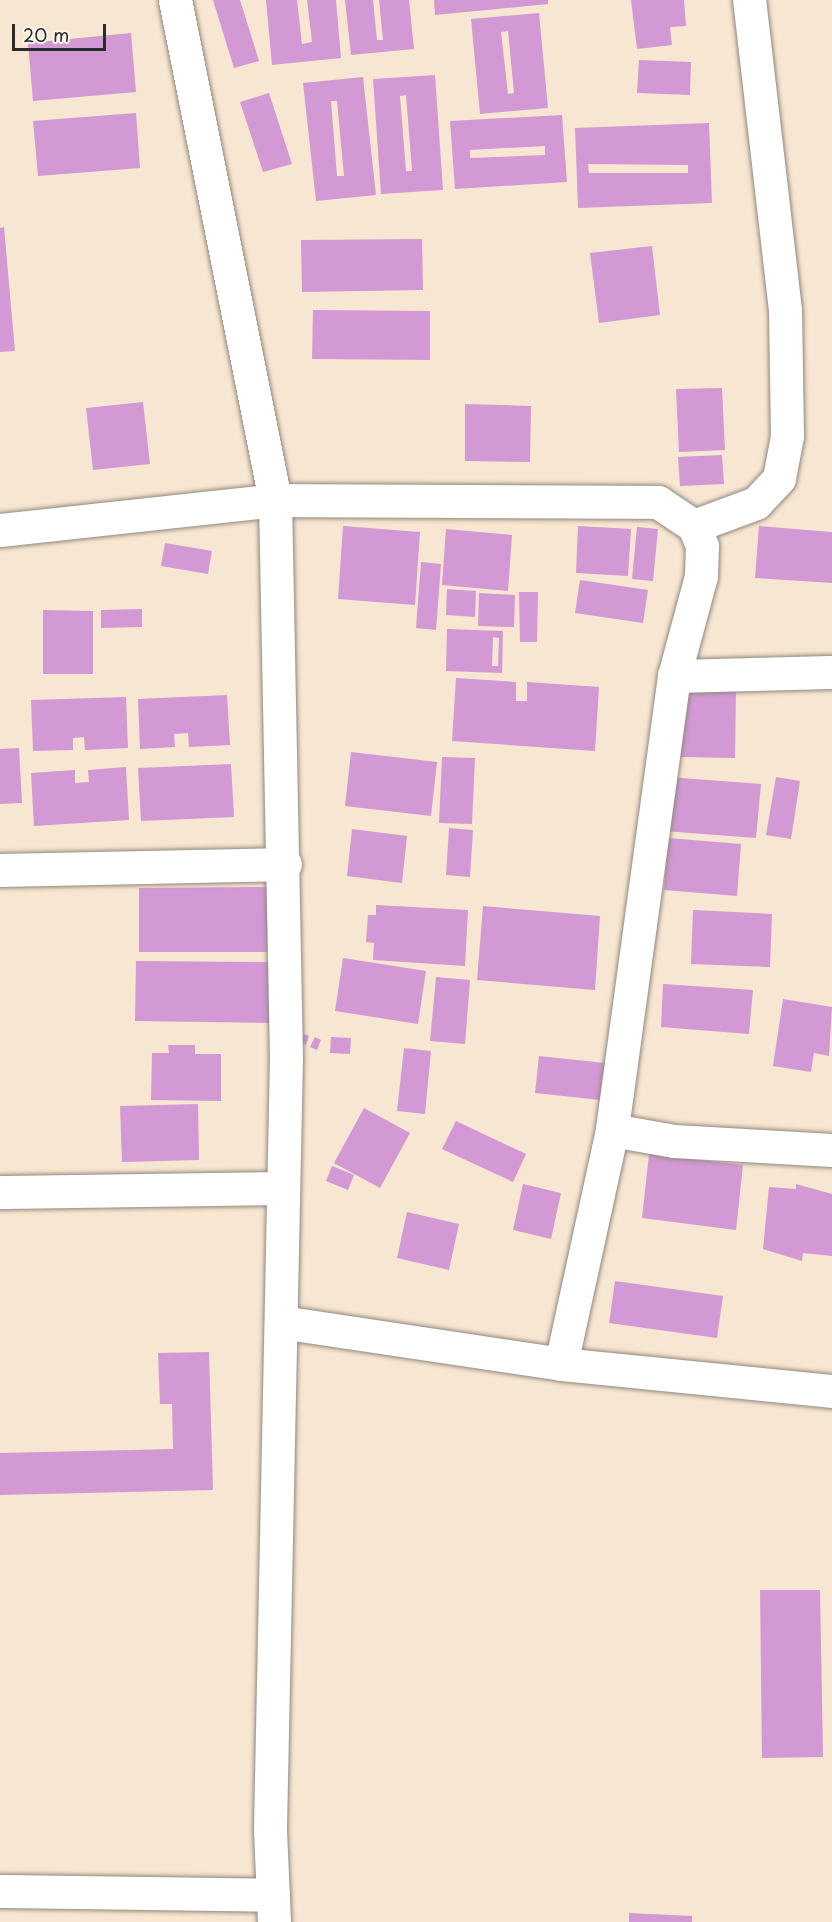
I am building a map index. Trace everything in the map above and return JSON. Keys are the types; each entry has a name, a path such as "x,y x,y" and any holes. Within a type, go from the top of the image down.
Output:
{"street":[{"path":"0,1891 273,1908 280,1322 284,1188 285,864 275,500 176,0"},
{"path":"694,526 756,502 779,478 787,436 785,310 749,0"},
{"path":"0,530 275,500 658,502 694,526 702,546 701,576 674,676 612,1130 561,1364"},
{"path":"674,676 832,672"},
{"path":"0,870 285,864"},
{"path":"612,1130 674,1141 832,1150"},
{"path":"0,1192 284,1188"},
{"path":"280,1322 561,1364 832,1391"}],"building":[{"path":"213,0 240,0 259,61 234,68"},
{"path":"266,0 297,0 302,44 312,42 307,0 336,0 341,58 272,65"},
{"path":"345,0 373,0 377,40 383,40 379,0 409,0 414,49 351,55"},
{"path":"434,0 548,0 548,4 435,15"},
{"path":"631,0 684,0 686,26 670,27 672,45 637,49"},
{"path":"539,13 548,108 480,114 471,19","holes":["508,31 514,93 508,94 501,32"]},
{"path":"131,33 136,92 33,101 28,43"},
{"path":"639,60 691,62 690,95 637,93"},
{"path":"435,75 443,190 381,194 373,79","holes":["406,95 412,171 406,171 400,96"]},
{"path":"363,77 376,195 316,201 303,83","holes":["331,101 337,101 344,176 337,176"]},
{"path":"269,93 292,164 263,172 240,102"},
{"path":"136,113 140,168 38,176 33,121"},
{"path":"562,115 567,182 455,189 450,121","holes":["545,146 545,155 470,158 470,150"]},
{"path":"709,123 712,203 578,208 575,128","holes":["588,164 688,165 688,173 589,173"]},
{"path":"4,227 15,351 0,352 0,228"},
{"path":"422,239 423,290 302,292 301,240"},
{"path":"652,246 660,315 599,323 590,253"},
{"path":"313,310 430,311 430,360 312,359"},
{"path":"722,388 725,450 679,452 676,389"},
{"path":"143,402 150,464 93,470 86,408"},
{"path":"465,404 531,406 530,462 465,461"},
{"path":"722,455 724,484 680,486 678,457"},
{"path":"343,526 420,532 415,605 338,599"},
{"path":"578,526 631,529 628,576 576,573"},
{"path":"759,526 832,532 832,583 755,578"},
{"path":"637,527 658,529 653,581 632,579"},
{"path":"446,529 512,535 508,591 442,585"},
{"path":"165,543 212,551 208,574 161,566"},
{"path":"421,562 441,564 436,630 416,628"},
{"path":"580,580 648,590 643,623 575,613"},
{"path":"447,589 476,591 475,617 446,615"},
{"path":"519,592 538,592 537,642 520,642"},
{"path":"479,593 515,595 514,627 478,626"},
{"path":"142,609 142,627 101,628 101,610"},
{"path":"43,610 93,611 93,674 43,674"},
{"path":"447,629 503,631 502,673 446,671","holes":["493,637 499,638 498,666 492,666"]},
{"path":"456,678 516,682 516,701 527,701 527,682 599,687 595,751 452,741"},
{"path":"682,690 736,691 735,758 681,757"},
{"path":"227,695 230,745 189,747 188,733 174,734 175,747 140,749 138,699"},
{"path":"126,697 128,748 85,750 84,737 73,738 73,750 33,751 31,700"},
{"path":"19,748 22,803 0,804 0,749"},
{"path":"351,752 437,762 431,816 345,806"},
{"path":"442,757 475,758 472,824 439,823"},
{"path":"231,764 234,817 141,821 138,768"},
{"path":"126,767 129,820 34,826 31,773 75,770 75,783 89,782 88,770"},
{"path":"668,777 761,784 756,838 664,831"},
{"path":"776,777 800,781 791,839 766,835"},
{"path":"449,828 473,830 470,877 446,875"},
{"path":"352,829 407,836 402,883 347,876"},
{"path":"668,838 741,844 737,896 664,890"},
{"path":"268,887 269,952 139,952 139,888"},
{"path":"376,905 468,910 465,966 373,960 374,943 366,942 368,915 376,915"},
{"path":"483,906 600,916 595,990 477,980"},
{"path":"693,910 772,914 770,967 691,964"},
{"path":"343,958 426,971 418,1024 335,1011"},
{"path":"136,961 270,962 270,1023 135,1021"},
{"path":"436,977 470,980 465,1044 430,1041"},
{"path":"663,984 753,990 749,1034 661,1027"},
{"path":"783,999 832,1007 829,1056 814,1053 811,1072 773,1066"},
{"path":"304,1034 309,1036 306,1045 301,1042"},
{"path":"315,1037 321,1040 317,1050 310,1047"},
{"path":"331,1037 351,1038 350,1054 330,1053"},
{"path":"168,1045 195,1045 195,1054 221,1054 221,1101 151,1100 152,1053 169,1053"},
{"path":"404,1048 431,1051 425,1114 397,1111"},
{"path":"539,1056 605,1063 601,1100 535,1093"},
{"path":"198,1104 199,1160 122,1162 120,1106"},
{"path":"364,1108 410,1133 380,1188 334,1163"},
{"path":"456,1121 526,1154 513,1182 442,1149"},
{"path":"649,1154 743,1165 736,1230 642,1218"},
{"path":"332,1166 354,1175 348,1190 326,1181"},
{"path":"523,1184 561,1193 551,1239 513,1230"},
{"path":"796,1184 832,1194 832,1256 803,1253 802,1261 763,1249 769,1187 796,1189"},
{"path":"407,1212 459,1224 449,1270 397,1258"},
{"path":"615,1281 723,1296 717,1338 609,1323"},
{"path":"209,1352 213,1490 0,1495 0,1453 173,1449 172,1404 160,1404 158,1353"},
{"path":"760,1590 820,1590 823,1757 762,1758"},
{"path":"629,1913 692,1916 692,1922 629,1922"}]}
